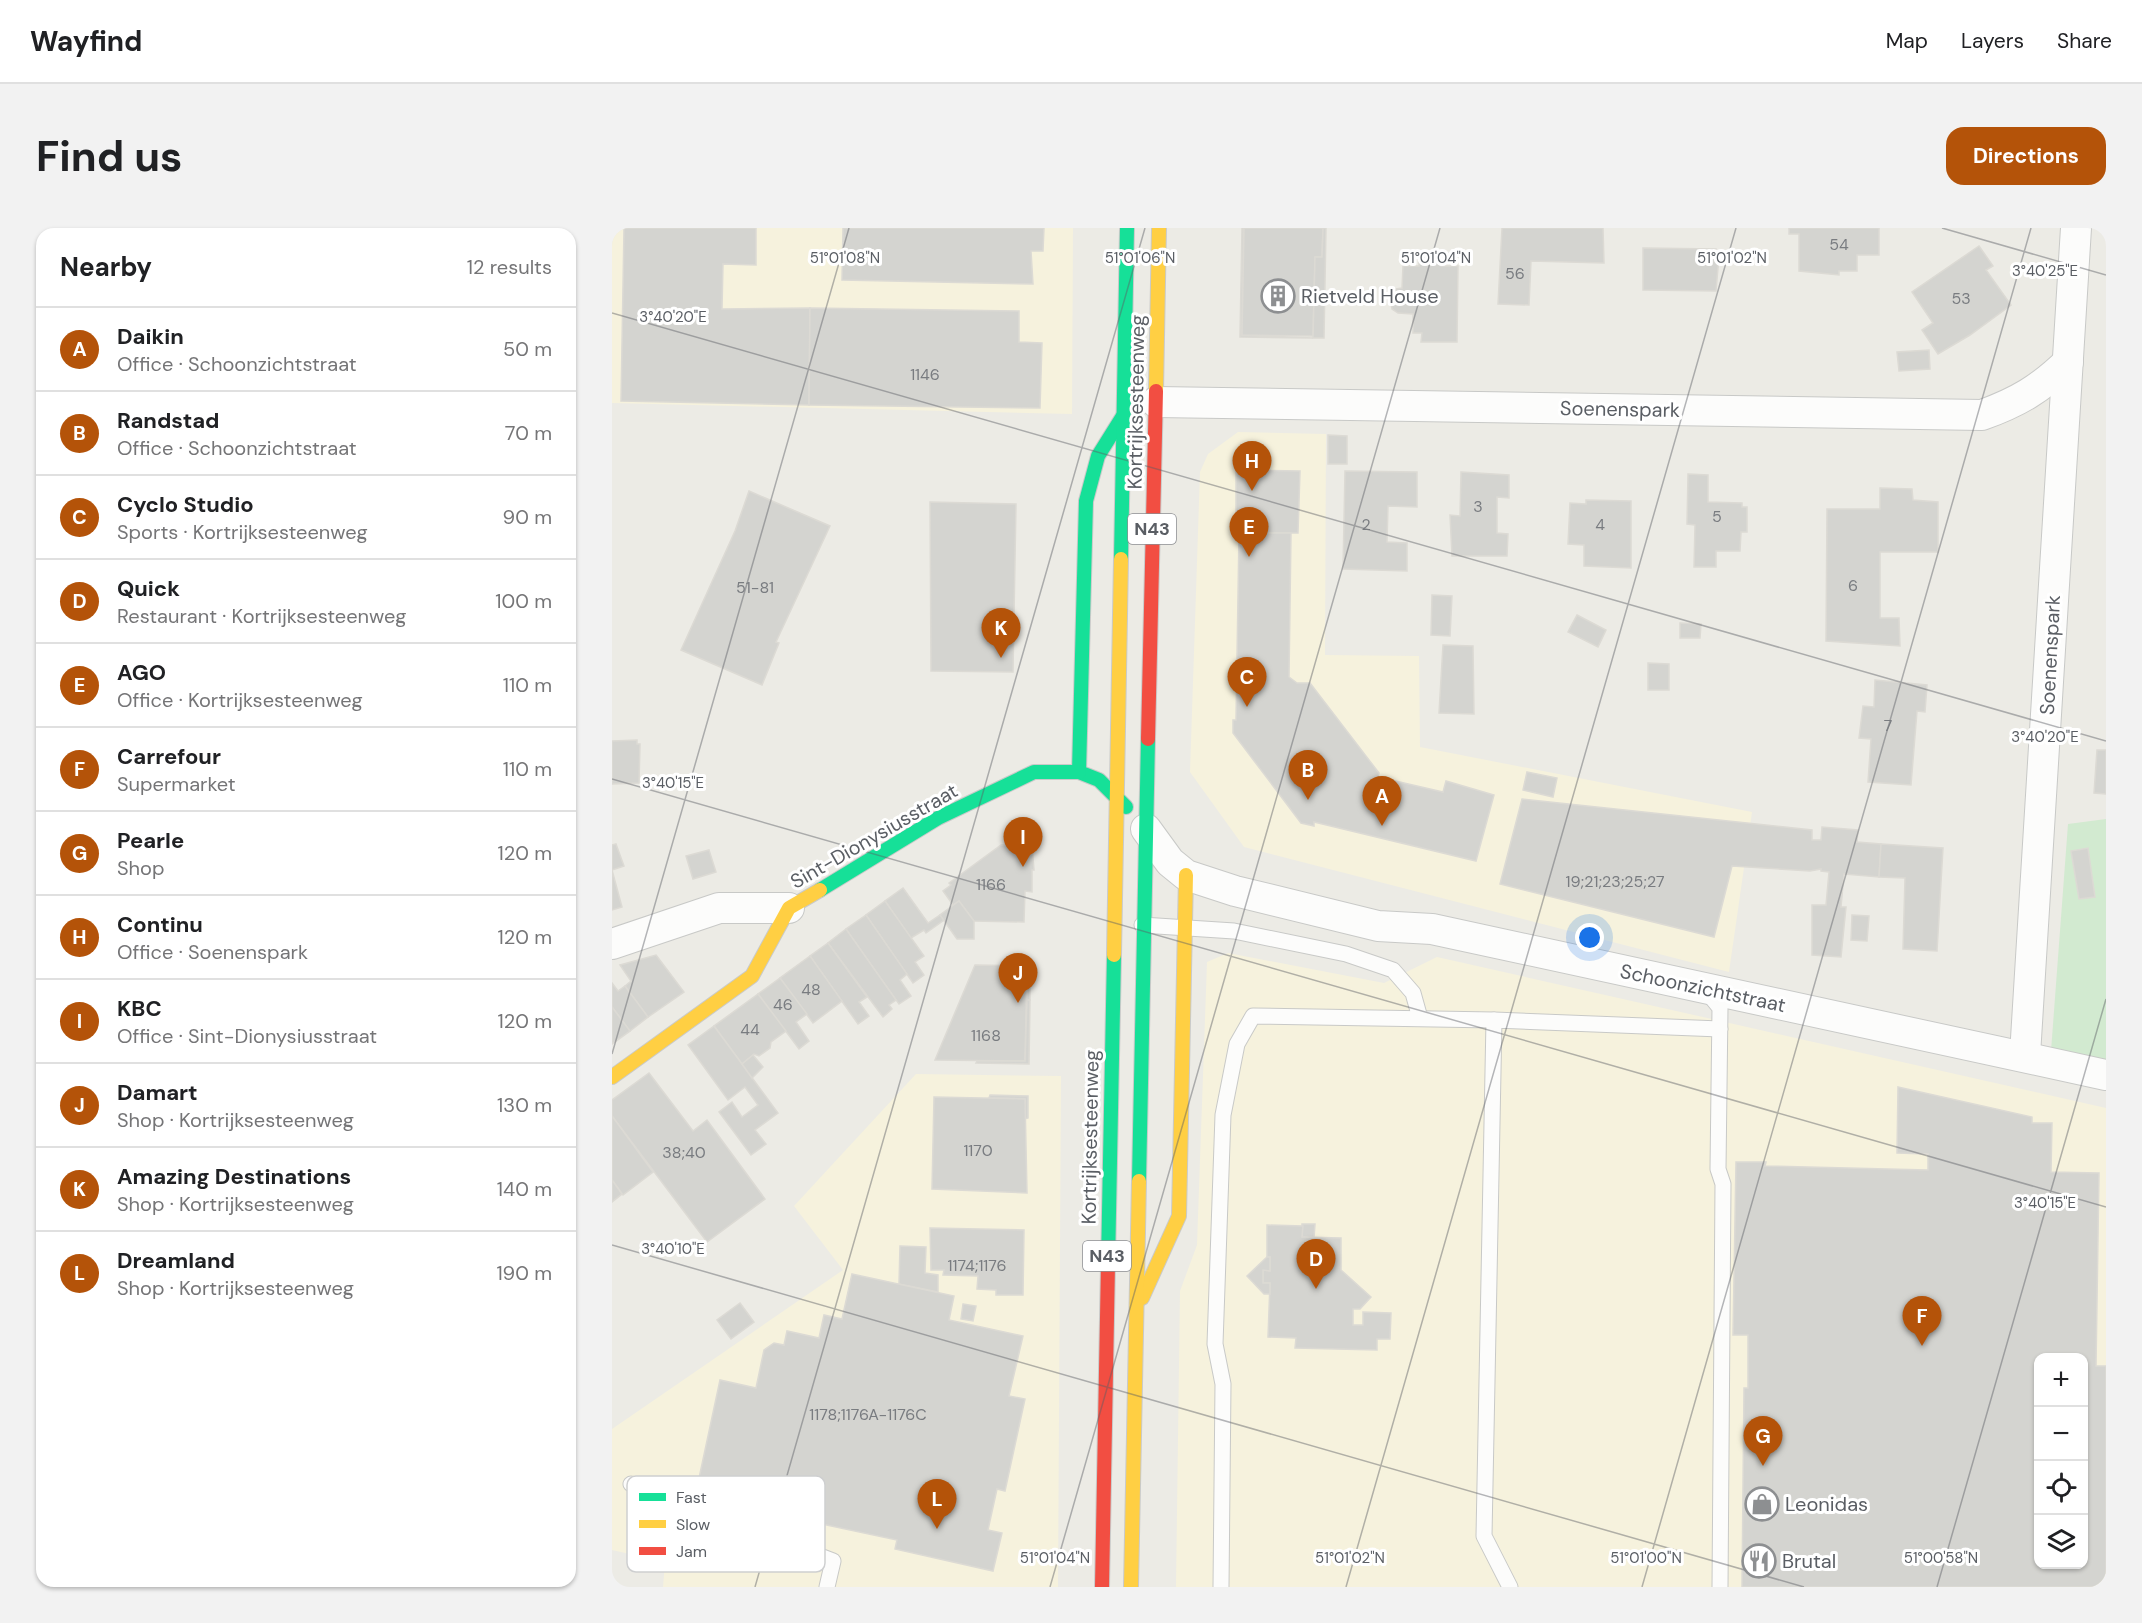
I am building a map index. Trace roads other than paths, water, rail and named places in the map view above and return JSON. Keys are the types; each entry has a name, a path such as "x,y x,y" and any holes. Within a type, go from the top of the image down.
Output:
{"main road":[{"name":"Kortrijksesteenweg","path":"1101,1587 1127,228"},
{"name":"Kortrijksesteenweg","path":"1131,1587 1159,228"},
{"name":"Kortrijksesteenweg","path":"1079,772 1086,501 1098,456 1123,416"},
{"name":"Sint-Dionysiusstraat","path":"612,1077 752,976 789,908 938,818 1034,772 1079,772"},
{"path":"1079,772 1099,780 1146,829"},
{"name":"N43","path":"1136,1310 1179,1216 1186,875"}],"street":[{"name":"Soenenspark","path":"2025,1055 2076,228"},
{"name":"Soenenspark","path":"1156,402 1982,415 2010,405 2041,388 2068,362"},
{"name":"Schoonzichtstraat","path":"1146,829 1170,862 1186,875 1235,891 1378,926 1431,929 1705,990 2025,1055 2106,1075"},
{"path":"612,944 719,908 789,908"}],"lane":[{"path":"1114,924 1186,926 1234,931 1335,952 1393,970 1413,993 1419,1018"},
{"path":"1705,990 1720,1008 1718,1169 1723,1184 1720,1587"},
{"path":"1221,1587 1223,1384 1215,1344 1223,1115 1237,1044 1253,1016 1494,1020 1720,1029"},
{"path":"1494,1020 1484,1536 1510,1587"},
{"path":"825,1558 833,1561 827,1587"}],"place":[{"name":"Rietveld House","path":"1278,296"},
{"name":"Continu","path":"1252,491"},
{"name":"AGO","path":"1249,557"},
{"name":"Amazing Destinations","path":"1001,658"},
{"name":"Cyclo Studio","path":"1247,707"},
{"name":"Randstad","path":"1308,800"},
{"name":"Daikin","path":"1382,826"},
{"name":"KBC","path":"1023,867"},
{"name":"Damart","path":"1018,1003"},
{"name":"Quick","path":"1316,1289"},
{"name":"Carrefour","path":"1922,1346"},
{"name":"Pearle","path":"1763,1466"},
{"name":"Leonidas","path":"1762,1504"},
{"name":"Dreamland","path":"937,1529"},
{"name":"Brutal","path":"1759,1561"}]}
